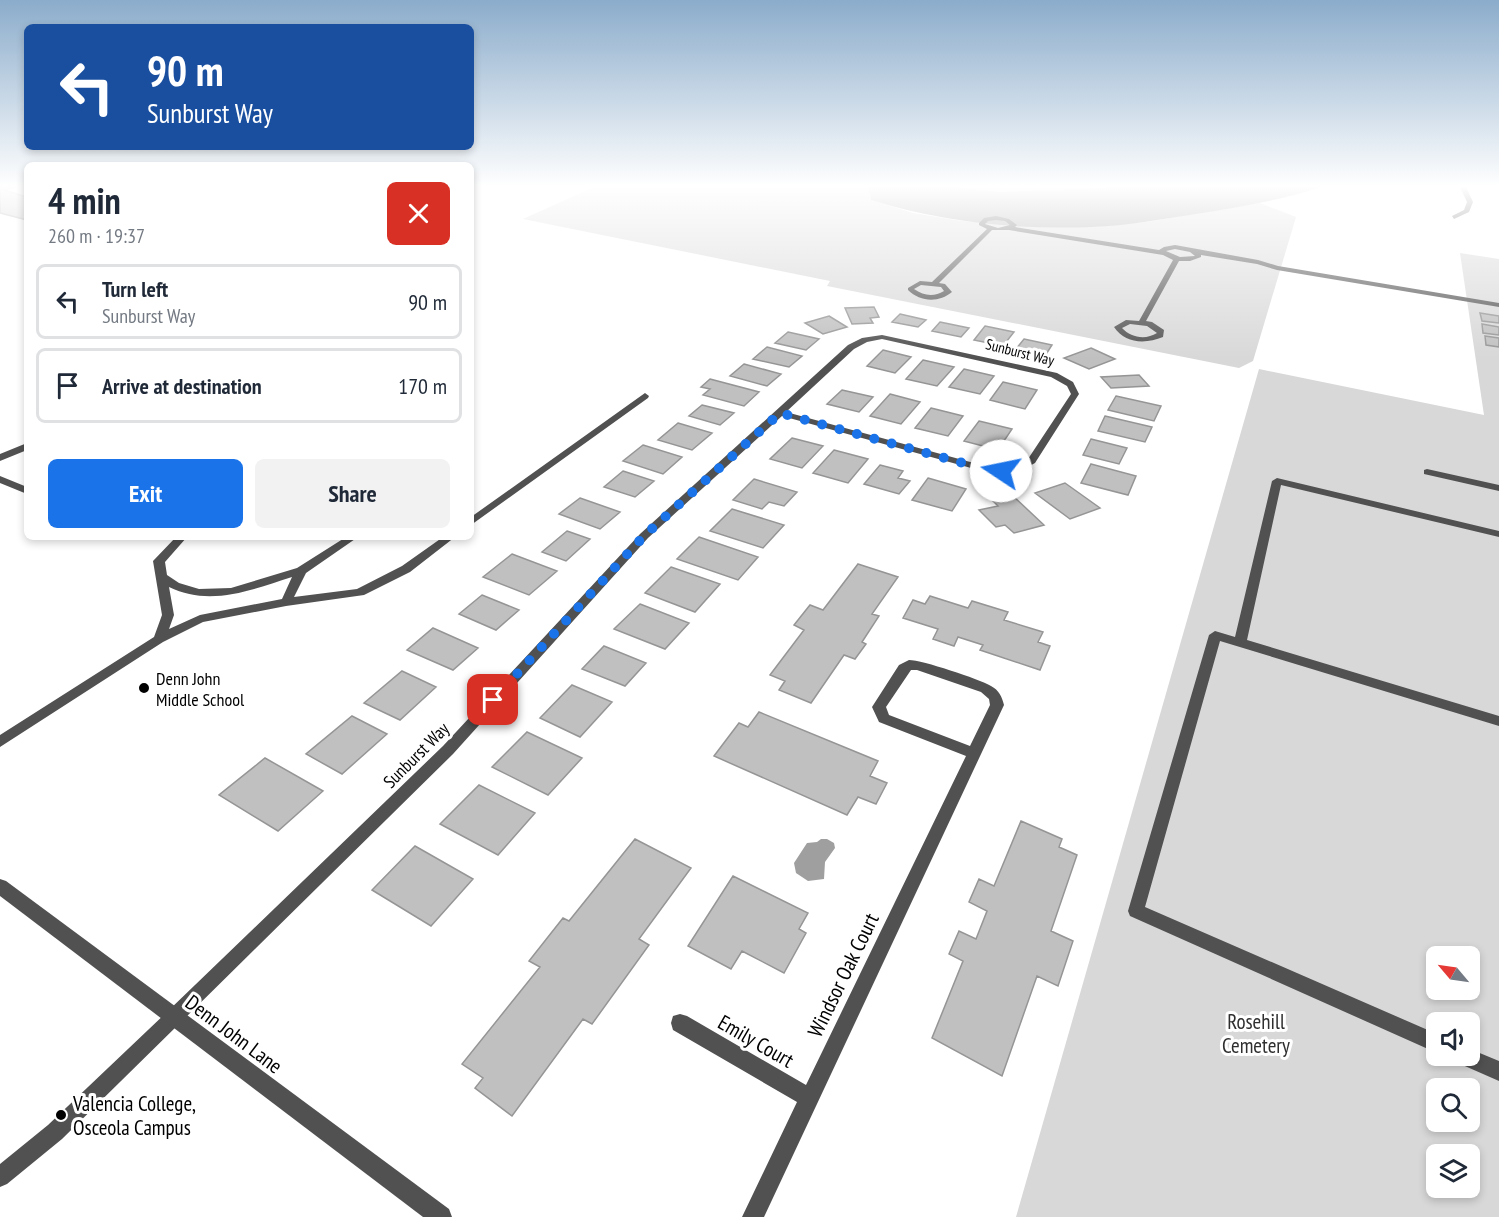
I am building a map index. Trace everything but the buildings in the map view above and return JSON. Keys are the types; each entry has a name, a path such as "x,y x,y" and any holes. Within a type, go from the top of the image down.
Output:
{"street":[{"path":"935,283 975,244"},
{"path":"1128,244 1166,250 1181,247 1195,255 1255,268 1277,268 1499,305"},
{"path":"1166,250 1177,258 1195,255"},
{"path":"1142,322 1177,258"},
{"path":"1142,322 1155,327 1161,332 1160,335 1152,339 1137,338 1125,335 1118,329 1120,324 1142,322"},
{"name":"Sunburst Way","path":"0,1177 55,1132 448,750 644,536 850,347 882,336 1054,375 1070,383 1075,389 1075,394 1032,461 1024,467 1001,471 985,469 780,413"},
{"path":"474,520 645,396"},
{"path":"0,458 24,447"},
{"path":"1427,472 1499,488"},
{"path":"0,479 24,490"},
{"path":"1240,643 1277,481 1499,534"},
{"path":"159,639 168,615 159,561 179,540"},
{"path":"161,577 175,586 199,593 231,592 300,571 348,540"},
{"path":"0,742 159,639 200,619 286,602 360,592 406,569 446,540"},
{"path":"286,602 300,571"},
{"path":"1426,1039 1136,911 1215,635 1499,721"},
{"name":"Windsor Oak Court","path":"753,1217 997,705 995,697 986,689 918,665 909,665 904,668 879,707 884,718 974,753"},
{"name":"Denn John Lane","path":"0,886 441,1217"},
{"name":"Emily Court","path":"680,1023 809,1098"},
{"path":"1480,1063 1499,1071"}],"green space":[{"path":"646,244 1288,244 1253,361 1239,368 827,286 830,281"},
{"name":"Rosehill Cemetery","path":"1460,253 1499,259 1499,1217 1016,1217 1259,369 1484,415"}],"shaded area":[{"path":"821,839 834,843 835,848 825,862 824,879 808,881 796,873 794,863 807,843"}],"place":[{"name":"Denn John Middle School","path":"144,688"},
{"name":"Valencia College, Osceola Campus","path":"61,1115"}],"route":[{"path":"493,700 644,536 780,413 985,469 1001,471"}]}
